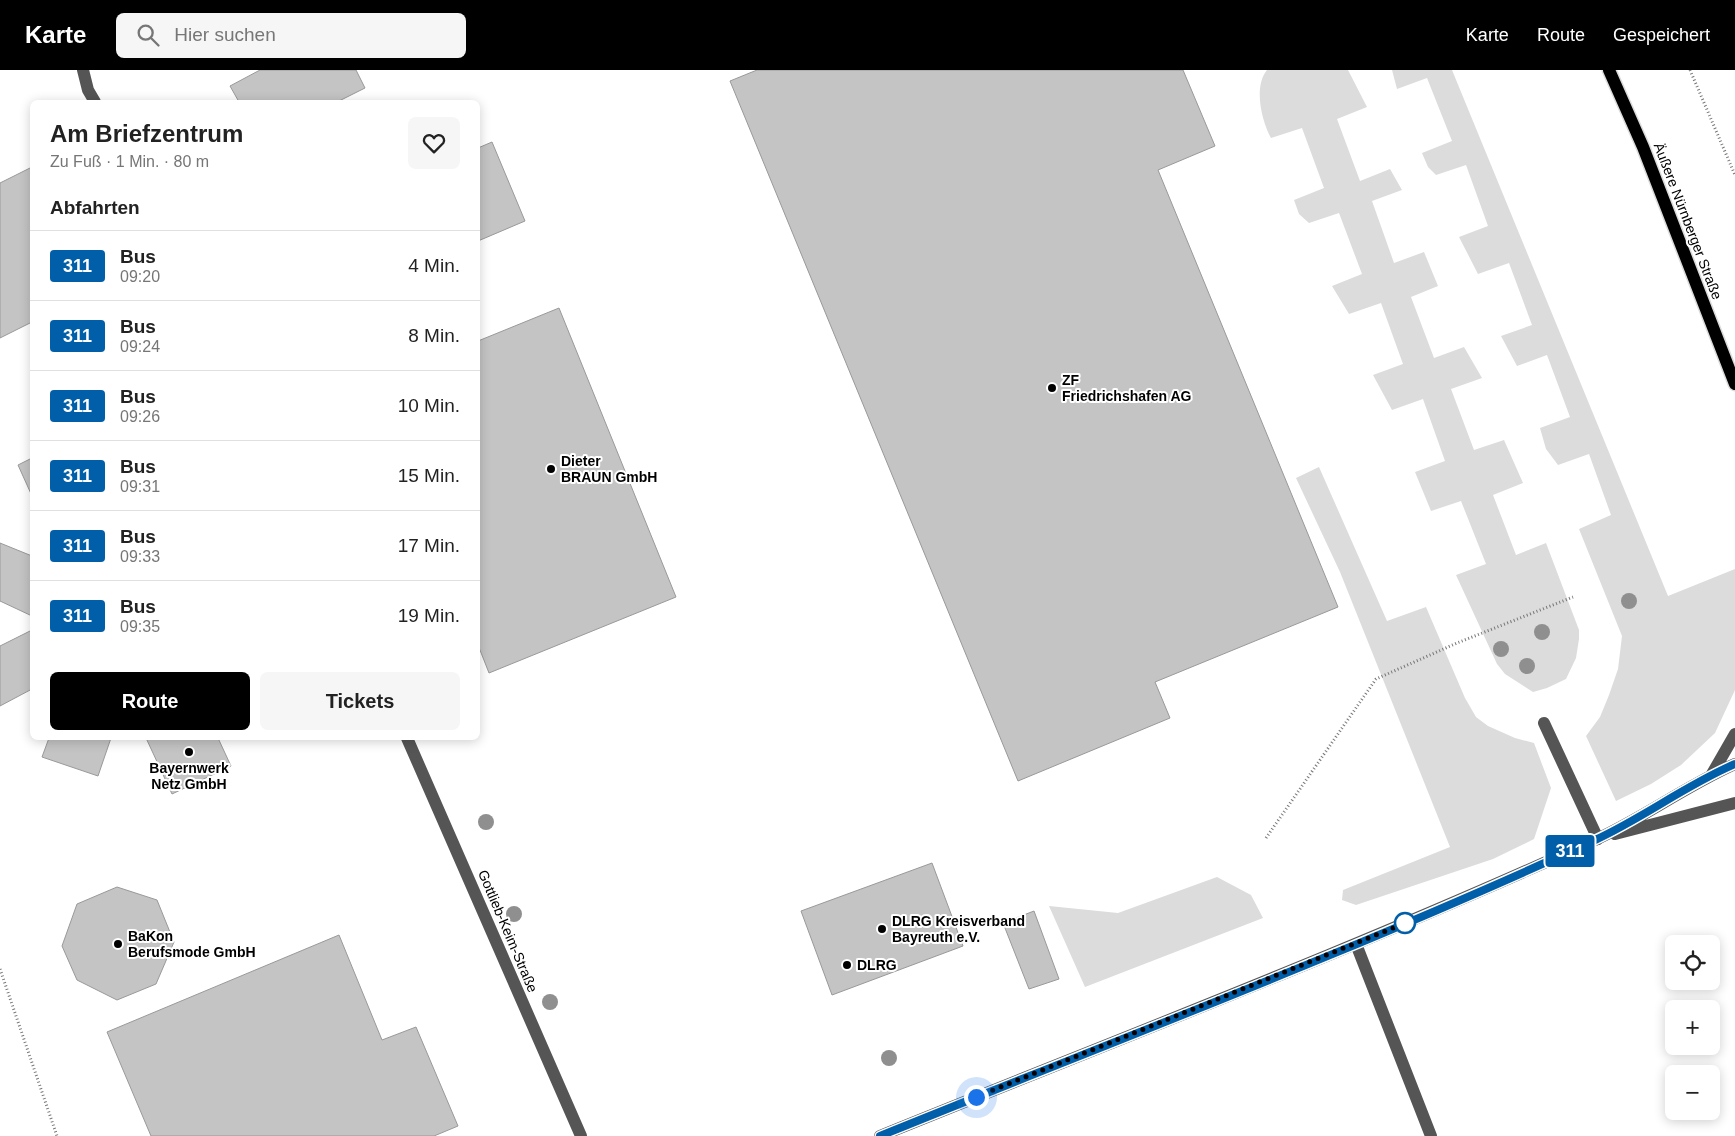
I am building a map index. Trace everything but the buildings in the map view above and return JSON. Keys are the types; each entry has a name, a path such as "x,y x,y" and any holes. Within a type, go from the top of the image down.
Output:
{"main road":[{"name":"Äußere Nürnberger Straße","path":"1609,70 1643,147 1735,384"}],"street":[{"path":"83,70 88,90 94,100"},
{"path":"1544,723 1598,839"},
{"path":"1712,774 1735,734"},
{"name":"Gottlieb-Keim-Straße","path":"408,740 581,1136"},
{"path":"880,1136 1356,944 1598,839 1712,774 1735,764"},
{"path":"1598,839 1735,803"},
{"path":"1356,944 1431,1136"}],"path":[{"path":"1690,70 1735,175"},
{"path":"1266,838 1376,679 1573,597"},
{"path":"0,969 57,1136"}],"shaded area":[{"path":"1267,70 1348,70 1367,107 1337,119 1360,181 1390,169 1402,190 1372,201 1394,263 1424,252 1438,286 1411,297 1434,358 1464,347 1482,378 1451,389 1474,450 1504,440 1523,483 1493,495 1516,555 1546,543 1579,630 1576,658 1566,679 1547,688 1533,692 1505,674 1497,664 1456,575 1486,564 1461,501 1431,511 1415,472 1445,461 1423,399 1392,410 1373,375 1403,364 1381,303 1349,314 1332,286 1362,274 1339,213 1309,223 1299,214 1294,200 1324,188 1302,128 1271,138 1260,104 1260,86"},
{"path":"1392,70 1452,70 1668,596 1735,569 1735,690 1715,733 1681,765 1651,784 1616,801 1586,736 1600,717 1609,695 1618,669 1622,636 1579,529 1611,515 1589,454 1558,465 1546,449 1540,428 1570,417 1547,355 1517,366 1501,336 1532,325 1509,263 1478,274 1459,237 1488,226 1466,165 1436,175 1428,167 1422,153 1452,141 1427,78 1397,89"},
{"path":"1319,467 1387,621 1426,607 1465,698 1476,717 1488,726 1515,738 1534,743 1551,788 1534,839 1493,859 1356,905 1342,900 1343,890 1450,847 1340,572 1296,478"},
{"path":"1217,877 1251,895 1263,918 1085,987 1049,906 1118,913"}],"bus line":[{"name":"311","path":"880,1136 1356,944 1598,839 1712,774 1735,764"}],"place":[{"name":"ZF Friedrichshafen AG","path":"1052,388"},
{"name":"Dieter BRAUN GmbH","path":"551,469"},
{"name":"Bayernwerk Netz GmbH","path":"189,752"},
{"name":"DLRG Kreisverband Bayreuth e.V.","path":"882,929"},
{"name":"BaKon Berufsmode GmbH","path":"118,944"},
{"name":"DLRG","path":"847,965"}],"route":[{"path":"976,1097 1408,922 1405,923"}]}
